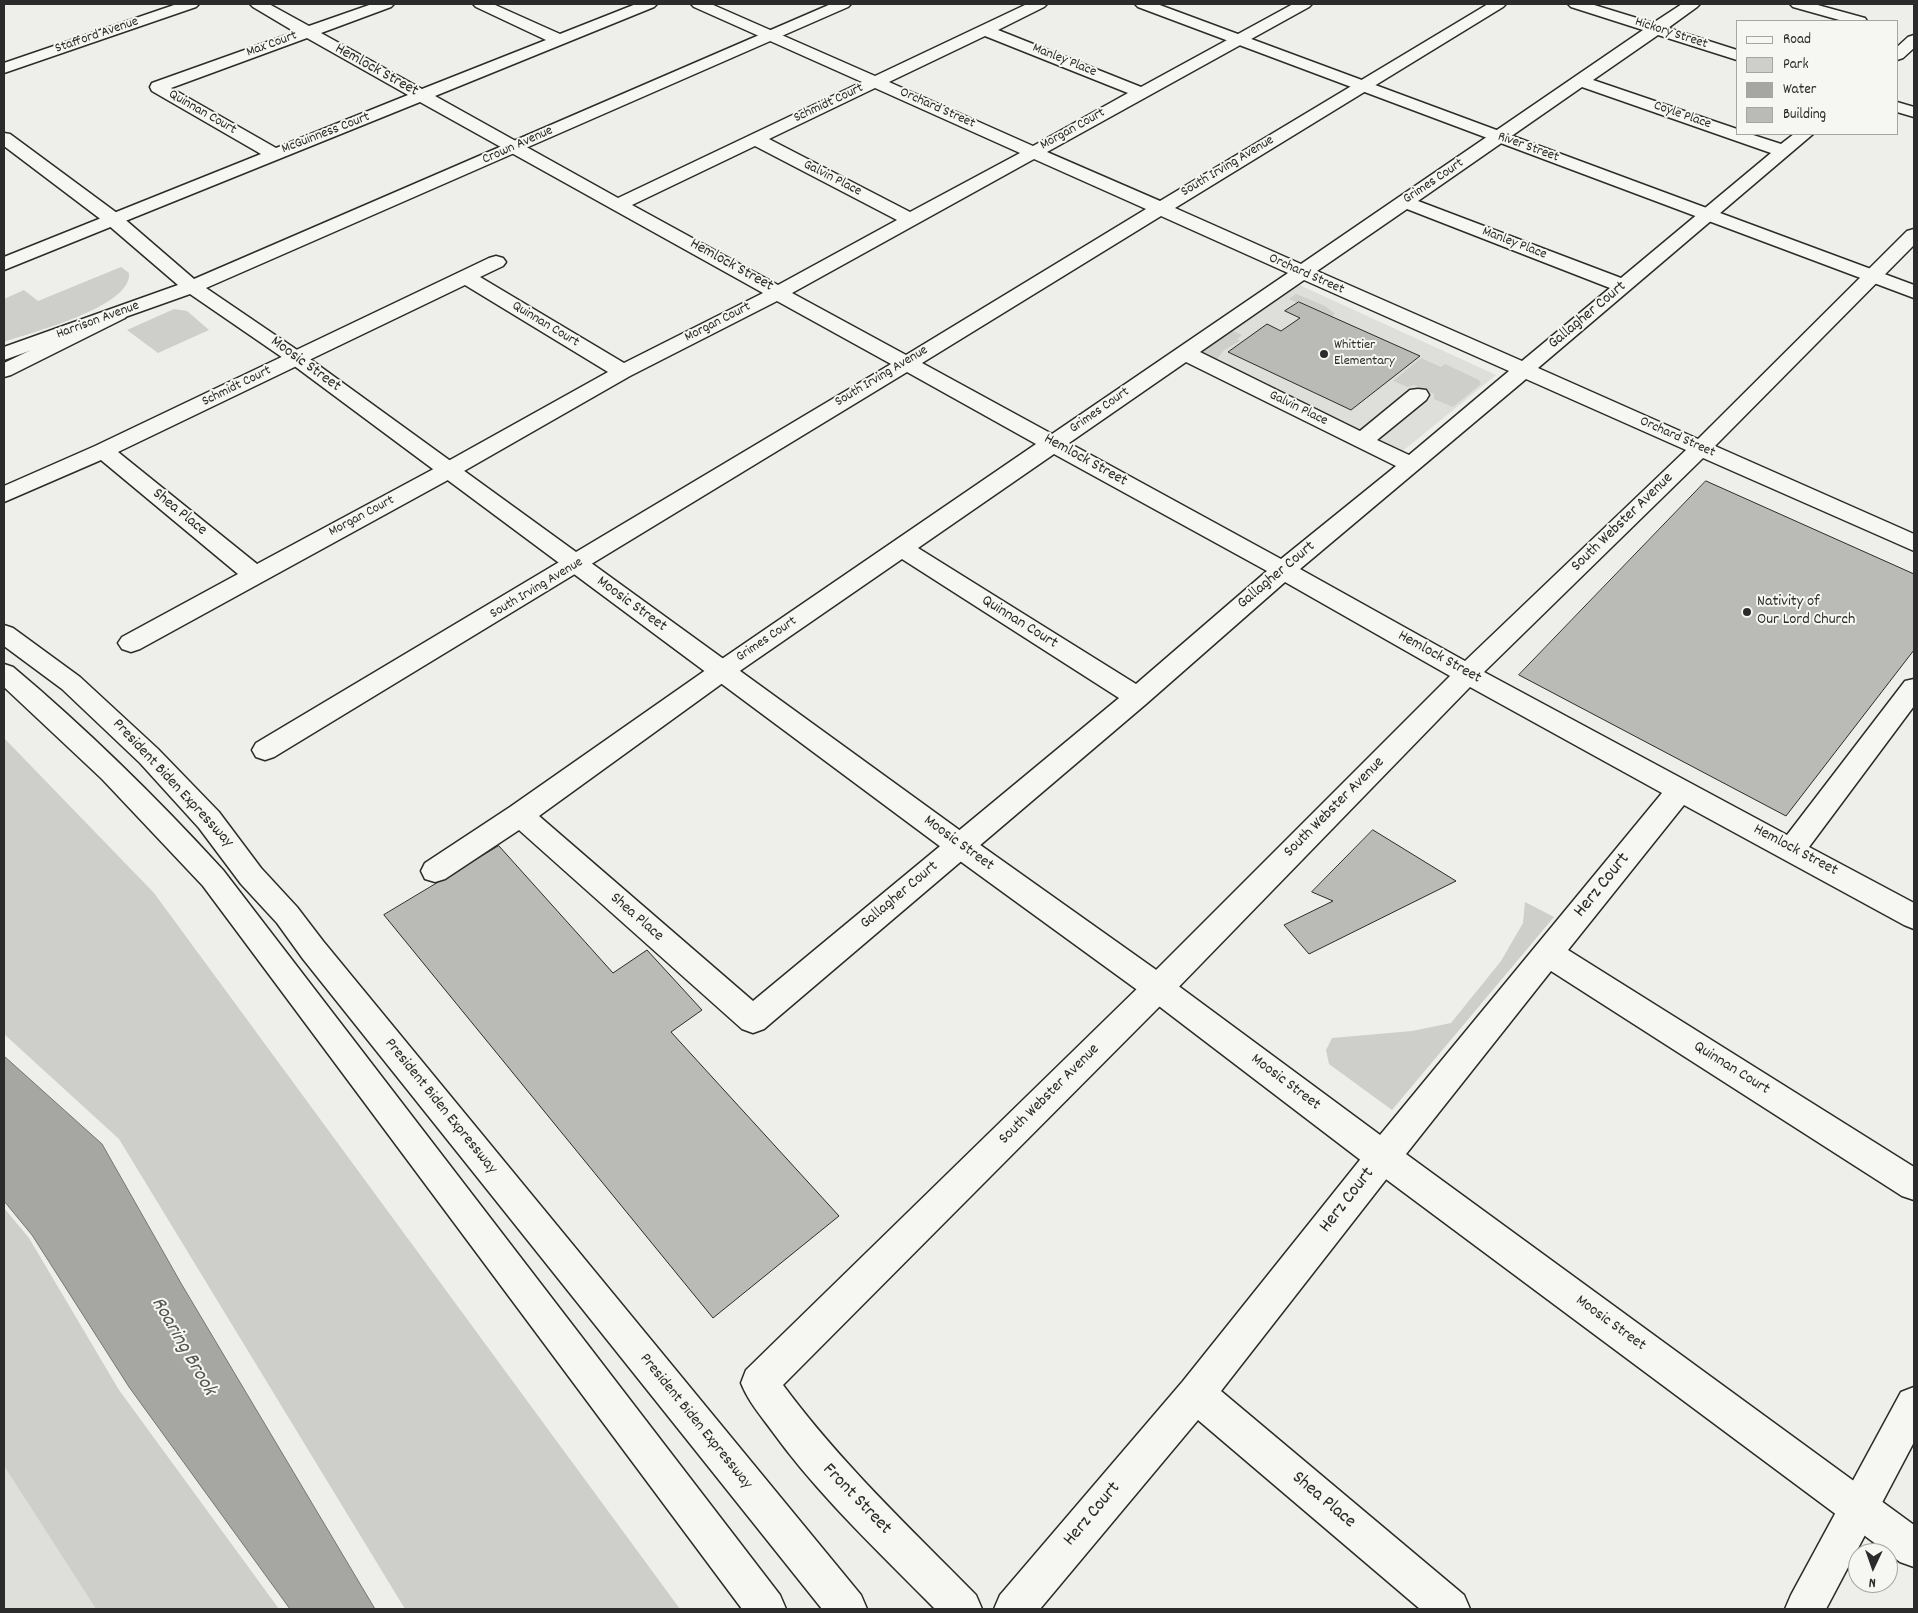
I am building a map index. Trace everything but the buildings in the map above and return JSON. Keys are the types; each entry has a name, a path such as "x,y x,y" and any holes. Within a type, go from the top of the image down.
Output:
{"main road":[{"name":"Stafford Avenue","path":"4,68 191,4"},
{"name":"Hemlock Street","path":"258,4 514,148 1283,570 1467,674 1914,917"},
{"name":"Max Court","path":"158,87 386,4"},
{"path":"481,4 559,40"},
{"name":"McGuinness Court","path":"4,264 649,4"},
{"name":"Orchard Street","path":"700,4 1159,210 1907,540"},
{"name":"Crown Avenue","path":"192,287 843,4"},
{"name":"Schmidt Court","path":"618,204 1039,4"},
{"name":"River Street","path":"1143,4 1914,292"},
{"name":"Morgan Court","path":"131,643 449,470 623,372 778,292 1304,4"},
{"name":"South Irving Avenue","path":"265,750 577,565 1498,4"},
{"name":"Hickory Street","path":"1576,4 1736,55"},
{"name":"Grimes Court","path":"435,871 520,815 722,671 1692,4"},
{"path":"1798,4 1855,20"},
{"name":"Manley Place","path":"985,30 1142,93"},
{"path":"1898,32 1914,39 1898,54"},
{"name":"Coyle Place","path":"1581,81 1736,135"},
{"name":"Quinnan Court","path":"158,87 273,154"},
{"path":"1898,107 1914,112"},
{"name":"Coyle Place","path":"1737,135 1783,151"},
{"name":"Gallagher Court","path":"753,1020 1137,697 1283,570 1411,465 1803,135"},
{"name":"Galvin Place","path":"755,139 909,219"},
{"name":"Moosic Street","path":"6,142 114,220 192,287 296,358 959,846 1158,988 1383,1157 1914,1548"},
{"name":"Manley Place","path":"1406,202 1623,286"},
{"name":"South Webster Avenue","path":"759,1383 1158,988 1467,674 1701,448 1914,235"},
{"name":"Schmidt Court","path":"4,495 103,451 496,262"},
{"name":"Quinnan Court","path":"466,277 623,372"},
{"name":"Harrison Avenue","path":"4,354 192,287"},
{"path":"4,371 118,314"},
{"name":"Galvin Place","path":"1185,353 1411,465"},
{"path":"1362,441 1418,395"},
{"name":"Shea Place","path":"103,451 254,575"},
{"path":"1907,540 1914,520"},
{"name":"Quinnan Court","path":"902,548 1137,697"},
{"name":"President Biden Expressway","path":"4,634 71,683 98,707 149,756 209,820 252,876 287,915 313,950 846,1609"},
{"name":"President Biden Expressway","path":"4,672 129,788 213,878 766,1609"},
{"path":"1792,849 1910,701"},
{"name":"Herz Court","path":"1014,1609 1196,1394 1383,1157 1680,790"},
{"name":"Shea Place","path":"520,815 753,1020"},
{"name":"Quinnan Court","path":"1549,954 1914,1185"},
{"name":"Front Street","path":"759,1383 800,1440 962,1609"},
{"name":"Shea Place","path":"1196,1394 1450,1609"},
{"path":"1805,1609 1914,1405"}],"shaded area":[{"path":"1295,283 1496,375 1388,463 1181,360"},
{"path":"4,1466 96,1609 4,1609"}],"green space":[{"path":"121,267 129,273 126,285 115,297 77,317 4,342 4,299 24,290 38,301"},
{"path":"1296,294 1325,306 1335,314 1332,316 1299,301 1297,303 1289,299"},
{"path":"174,309 187,311 209,330 158,353 127,330"},
{"path":"1231,330 1242,335 1237,339 1240,341 1224,350 1213,364 1201,355 1205,347"},
{"path":"1421,358 1441,367 1445,364 1479,380 1481,384 1453,407 1434,399 1434,394 1414,385 1408,387 1393,381"},
{"path":"4,738 154,893 680,1609 405,1609 119,1139 4,1034"},
{"path":"1525,902 1554,917 1392,1110 1329,1064 1326,1050 1332,1038 1412,1031 1451,1023 1501,961 1523,923"},
{"path":"4,1208 29,1238 119,1390 279,1609 96,1609 4,1466"}],"water":[{"name":"Roaring Brook","path":"4,1056 102,1144 182,1285 375,1609 290,1609 129,1387 32,1235 4,1201"}],"place":[{"name":"Whittier Elementary","path":"1324,354"},
{"name":"Nativity of Our Lord Church","path":"1747,612"}]}
